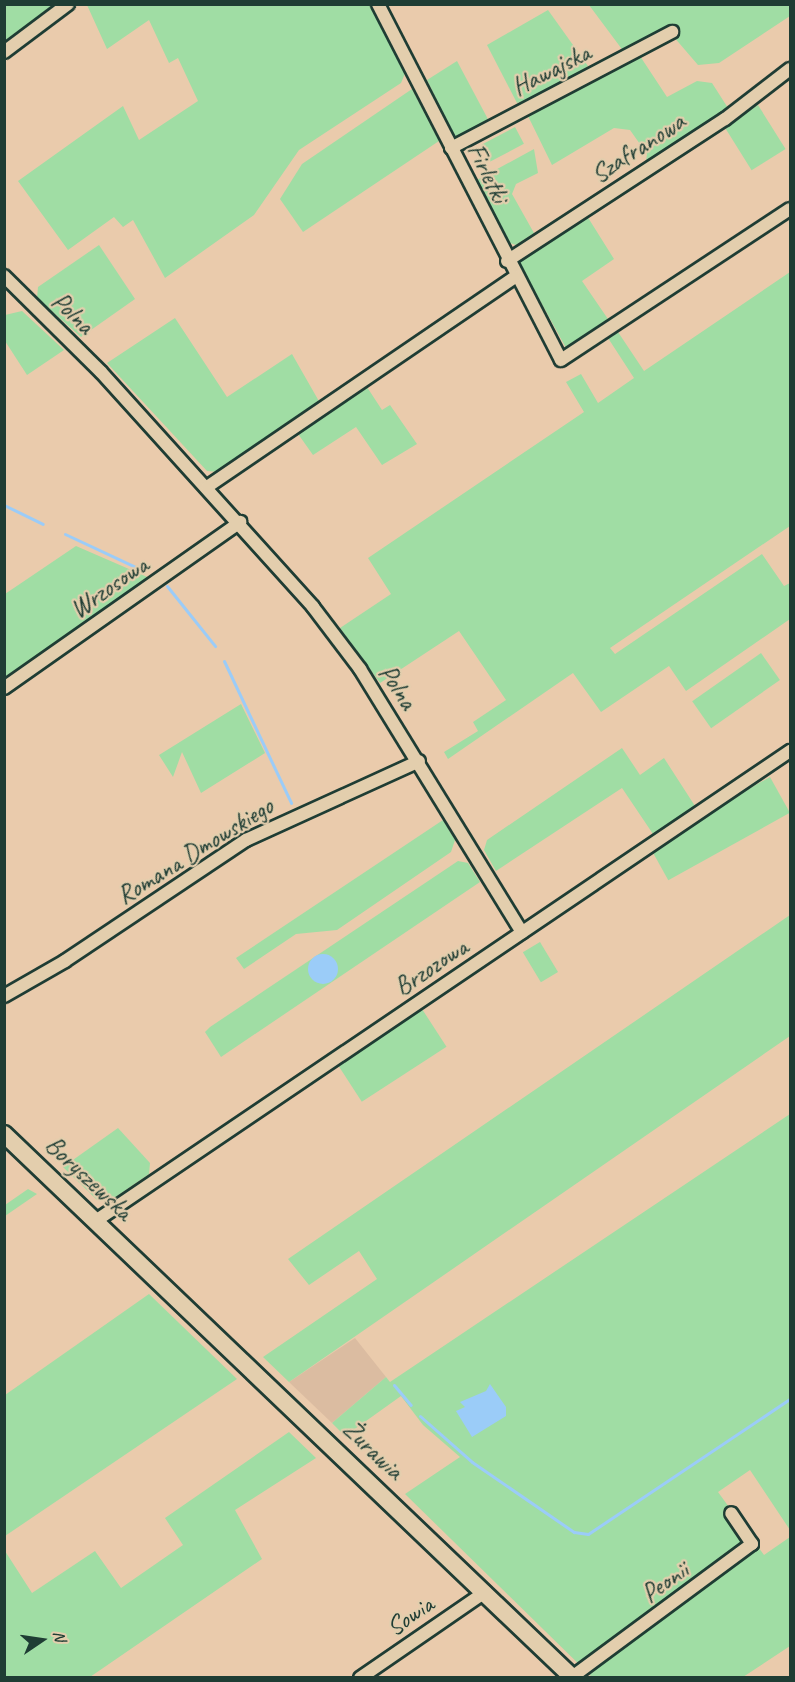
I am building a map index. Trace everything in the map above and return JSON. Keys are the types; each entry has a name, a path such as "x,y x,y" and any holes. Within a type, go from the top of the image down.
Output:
{"main road":[{"name":"Boryszewska","path":"4,1134 137,1259"},
{"name":"Żurawia","path":"137,1259 572,1677"}],"street":[{"path":"4,52 68,4"},
{"name":"Firletki","path":"378,4 515,277 561,360 790,209"},
{"name":"Hawajska","path":"451,148 672,32"},
{"name":"Szafranowa","path":"507,261 724,119 790,69"},
{"name":"Polna","path":"4,276 240,522 360,669 419,761 522,932"},
{"path":"207,488 515,277"},
{"name":"Wrzosowa","path":"4,688 240,522"},
{"name":"Brzozowa","path":"97,1220 790,751"},
{"name":"Romana Dmowskiego","path":"4,996 38,979 246,840 419,761"},
{"name":"Peonii","path":"572,1677 752,1544 731,1513"},
{"name":"Sowia","path":"360,1677 485,1592"}],"shaded area":[{"path":"355,1338 386,1377 332,1423 289,1382"}],"green space":[{"path":"5,5 60,5 5,44"},
{"path":"87,5 372,5 406,71 401,83 299,150 254,215 165,278 133,220 123,227 114,217 68,250 18,181 123,106 139,140 198,101 178,58 169,63 149,20 107,49"},
{"path":"589,5 790,5 790,16 719,63 698,65 673,36 624,52"},
{"path":"548,10 588,66 547,95 517,103 487,45"},
{"path":"638,53 667,97 697,81 712,83 728,108 646,161 647,154 630,130 614,128 552,165 527,114"},
{"path":"457,61 490,123 463,138 455,137 427,80"},
{"path":"412,89 439,141 303,232 280,199 302,164"},
{"path":"758,105 786,149 752,170 724,126"},
{"path":"515,127 524,144 490,162 481,145"},
{"path":"534,149 538,173 516,184 512,194 534,233 516,245 510,243 477,180"},
{"path":"587,216 614,259 582,281 610,322 566,348 520,264 522,257"},
{"path":"99,245 135,299 81,337 37,298 38,287"},
{"path":"790,272 790,526 610,648 615,654 762,554 784,586 790,583 790,619 686,691 669,666 601,712 573,673 448,759 444,752 478,731 473,722 506,700 459,631 380,683 340,628 391,594 368,558 584,412 566,382 581,374 598,403 634,378 608,338 618,332 644,371"},
{"path":"22,311 64,350 27,375 5,341 5,315"},
{"path":"175,318 227,397 292,354 320,403 219,472 207,471 107,363"},
{"path":"365,384 382,410 390,405 417,444 382,465 356,427 313,455 296,431"},
{"path":"76,546 152,579 5,683 5,594"},
{"path":"761,653 780,680 711,728 692,701"},
{"path":"241,704 265,753 201,793 182,752 173,777 159,755"},
{"path":"622,748 640,775 664,758 695,806 653,834 622,788 496,871 484,850 487,840"},
{"path":"770,777 790,813 668,880 648,844"},
{"path":"443,820 455,840 451,852 337,930 296,934 244,969 236,958"},
{"path":"458,861 468,863 480,882 221,1057 205,1032 210,1027"},
{"path":"790,915 790,1036 289,1382 263,1357 377,1279 359,1251 309,1285 288,1259"},
{"path":"540,942 558,972 541,982 523,952"},
{"path":"422,1009 447,1047 362,1102 337,1064"},
{"path":"790,1114 790,1530 750,1470 718,1492 764,1555 790,1537 790,1646 743,1677 592,1677 405,1494 460,1457 423,1425 401,1396 345,1436 332,1423 386,1377 390,1382"},
{"path":"118,1128 150,1163 149,1174 110,1201 97,1200 63,1167"},
{"path":"28,1189 37,1194 5,1216 5,1205"},
{"path":"149,1294 237,1379 5,1536 5,1395"},
{"path":"289,1432 316,1458 235,1510 262,1559 90,1677 5,1677 5,1551 32,1593 95,1551 121,1588 183,1545 165,1518"}],"water":[{"path":"323,954 329,955 337,963 337,975 329,983 323,984 317,983 309,975 308,969 309,963 317,955"},
{"path":"490,1384 506,1407 506,1416 472,1437 456,1411 465,1407 460,1402 486,1391"}],"waterway":[{"path":"4,505 43,524"},
{"path":"65,534 144,571"},
{"path":"167,586 215,646"},
{"path":"224,661 291,803"},
{"path":"394,1385 411,1405"},
{"path":"420,1416 472,1462 574,1532 588,1534 790,1399"}]}
